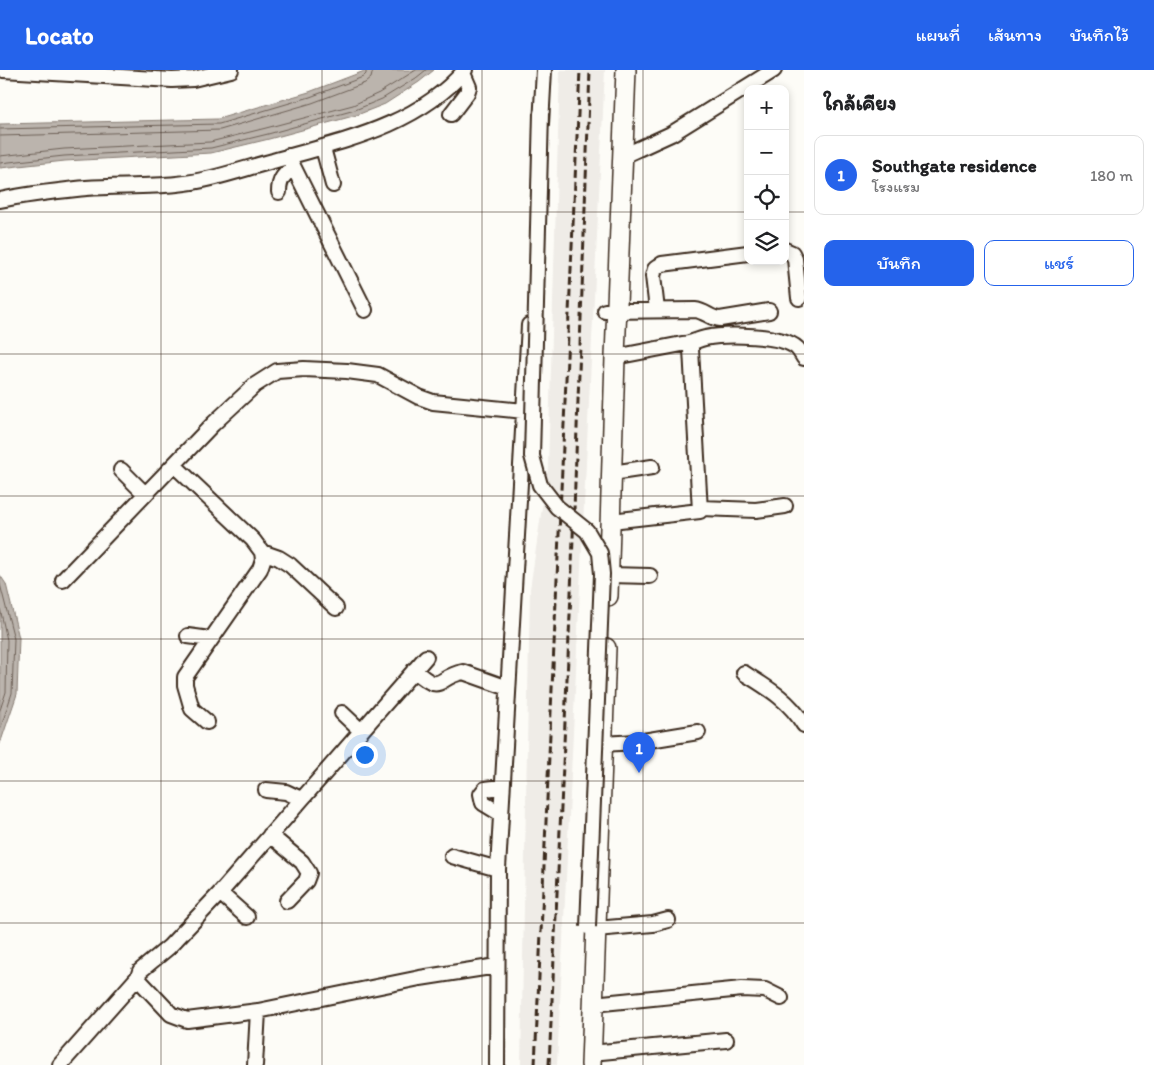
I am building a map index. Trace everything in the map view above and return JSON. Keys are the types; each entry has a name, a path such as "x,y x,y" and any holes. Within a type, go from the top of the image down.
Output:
{"main road":[{"path":"587,1061 611,312 614,70"},
{"path":"587,1061 593,1004 590,935 602,744 611,521 615,357 611,312 623,156 626,70"}],"street":[{"path":"3,70 172,80 193,79 231,70"},
{"path":"496,1065 498,869 544,70"},
{"path":"623,156 671,134 774,70"},
{"path":"451,114 467,94 469,87 464,71"},
{"path":"0,200 86,188 178,184 291,161 406,118 453,84 464,71"},
{"path":"541,113 532,456 540,485 556,507 587,531 600,553 602,574 590,935 668,920"},
{"path":"323,148 333,185"},
{"path":"279,192 279,184 291,161"},
{"path":"291,161 365,310"},
{"path":"789,252 795,259 799,298"},
{"path":"657,310 652,276 655,268 662,264 744,254"},
{"path":"611,312 702,311 714,319 720,319 769,311"},
{"path":"615,357 688,344 705,338 756,335 797,348 804,358"},
{"path":"688,344 691,349 701,508"},
{"path":"63,580 213,424 255,385 277,371 304,369 378,375 419,398 433,402 524,411"},
{"path":"174,465 253,540 262,552 263,560 255,579 210,639 185,677 185,685 192,709 207,722"},
{"path":"612,473 652,467"},
{"path":"121,470 145,494"},
{"path":"611,521 700,511 701,508 756,510 785,506"},
{"path":"262,552 279,558 290,565 336,608"},
{"path":"609,575 650,576"},
{"path":"188,636 210,639"},
{"path":"60,1065 138,977 140,971 169,947 220,893 426,657"},
{"path":"414,670 426,681 434,684 456,673 463,672 508,688"},
{"path":"744,673 766,686 784,700 796,712 804,725"},
{"path":"342,713 361,731"},
{"path":"602,744 637,742 698,732"},
{"path":"501,814 483,803 481,794 485,790 502,787"},
{"path":"266,790 286,792 301,799"},
{"path":"270,835 302,862 309,873 306,880 287,901"},
{"path":"452,856 498,869"},
{"path":"220,893 247,917"},
{"path":"138,977 151,994 171,1014 187,1020 258,1011 420,978 497,966"},
{"path":"593,1004 742,989 765,990 781,998"},
{"path":"255,1065 258,1011"},
{"path":"587,1061 726,1040"}],"shaded area":[{"path":"560,70 605,70 557,1065 521,1065 530,589 548,467"}],"water":[{"path":"367,70 434,70 385,104 357,115 211,153 65,161 0,168 0,124 218,119 309,92"},
{"path":"0,575 6,584 19,638 17,694 0,744"}],"railway":[{"path":"535,1065 580,70"},
{"path":"549,1065 571,593 590,70"}],"place":[{"name":"Southgate residence","path":"639,773"}]}
